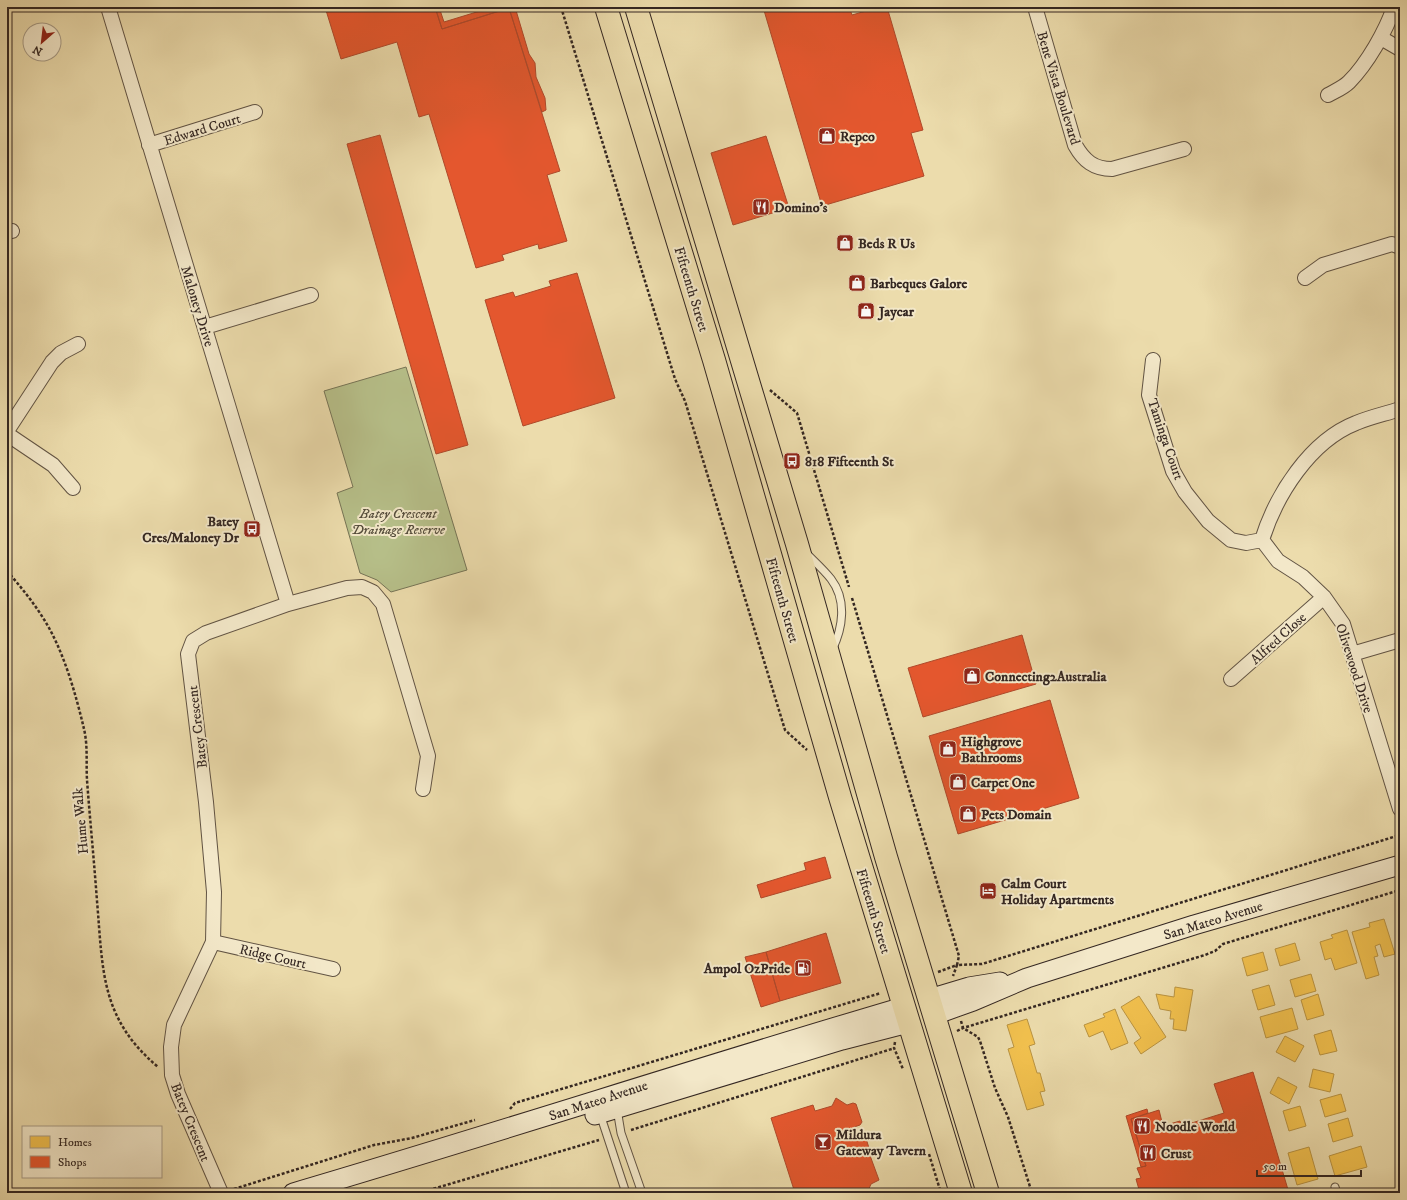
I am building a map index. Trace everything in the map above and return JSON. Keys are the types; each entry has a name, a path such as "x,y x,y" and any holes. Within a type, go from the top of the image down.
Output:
{"highway":[{"name":"Fifteenth Street","path":"606,7 745,464 840,797 897,1017 916,1044 961,1193"},
{"name":"Fifteenth Street","path":"636,7 798,544 868,790 988,1193"},
{"path":"673,225 700,217"},
{"path":"840,797 868,790"},
{"path":"897,1017 932,1007"}],"street":[{"name":"Maloney Drive","path":"108,7 288,604"},
{"name":"Bene Vista Boulevard","path":"1035,7 1076,145 1086,161 1102,169 1112,169 1184,149"},
{"path":"1328,95 1349,83 1381,38 1394,7"},
{"path":"1387,25 1400,10"},
{"path":"1381,38 1400,49"},
{"name":"Edward Court","path":"149,145 255,112"},
{"path":"1305,278 1323,265 1392,244 1400,247"},
{"path":"205,327 311,295"},
{"path":"7,431 52,362 61,353 78,344"},
{"name":"Taminga Court","path":"1153,360 1149,395 1173,471 1185,492 1208,521 1231,540 1246,543 1262,540"},
{"path":"1262,540 1267,525 1292,479 1304,462 1320,446 1355,423 1400,409"},
{"path":"7,434 53,465 73,488"},
{"name":"Olivewood Drive","path":"1262,540 1278,561 1303,577 1324,597 1343,624 1400,809"},
{"name":"Batey Crescent","path":"221,1193 178,1094 172,1075 171,1047 174,1025 213,942 214,892 207,809 188,654 193,641 206,633 288,604 348,588 362,587 373,592 383,604 428,756 423,789"},
{"name":"Alfred Close","path":"1231,679 1324,597"},
{"path":"1352,654 1400,640"},
{"name":"San Mateo Avenue","path":"932,1007 973,1002 1027,978 1194,925 1400,865"},
{"name":"Ridge Court","path":"213,942 333,969"},
{"name":"San Mateo Avenue","path":"335,1193 842,1040 897,1017"},
{"name":"San Mateo Avenue","path":"293,1193 451,1146 741,1055 897,1017"}],"lane":[{"path":"608,1111 621,1133 642,1193"},
{"path":"608,1111 608,1138 626,1193"}],"path":[{"path":"561,7 672,372 685,401 785,730 809,752"},
{"path":"768,389 796,413 849,589"},
{"name":"Hume Walk","path":"7,571 23,589 46,623 59,648 84,730 105,982 116,1013 126,1033 161,1070 161,1064"},
{"path":"851,597 959,956 957,965 982,964 1400,835"},
{"path":"1032,1193 1008,1117 995,1088 980,1041 978,1037 963,1028 1205,955 1215,951 1223,944 1400,890"},
{"path":"503,1111 511,1109 515,1103 618,1070 880,991 897,1017 894,1048 904,1070"},
{"path":"621,1133 894,1048 903,1048 916,1044"},
{"path":"221,1193 374,1145 412,1138 480,1118"},
{"path":"419,1193 608,1138"},
{"path":"928,1152 941,1193"}],"green space":[{"name":"Batey Crescent Drainage Reserve","path":"406,367 467,570 391,592 377,580 360,573 337,493 353,487 324,391"}],"building: Homes":[{"path":"1384,919 1395,954 1384,957 1380,944 1375,946 1378,956 1374,957 1379,975 1366,979 1352,932 1370,927 1369,923"},
{"path":"1347,930 1357,963 1335,970 1331,958 1325,960 1320,942 1333,938 1331,935"},
{"path":"1295,943 1300,960 1280,966 1275,949"},
{"path":"1263,952 1268,970 1247,976 1242,958"},
{"path":"1311,974 1316,991 1295,997 1290,980"},
{"path":"1269,985 1275,1005 1258,1010 1252,990"},
{"path":"1175,987 1193,990 1186,1031 1173,1029 1174,1019 1170,1019 1171,1011 1160,1009 1156,994 1174,997"},
{"path":"1318,994 1324,1015 1307,1020 1301,1000"},
{"path":"1139,996 1166,1037 1141,1054 1134,1043 1141,1038 1121,1007"},
{"path":"1292,1008 1298,1029 1266,1038 1260,1017"},
{"path":"1115,1009 1128,1043 1111,1050 1103,1031 1089,1037 1084,1025 1105,1017 1103,1014"},
{"path":"1027,1019 1035,1044 1029,1046 1037,1073 1040,1073 1045,1091 1040,1092 1044,1105 1027,1110 1008,1049 1014,1047 1007,1025"},
{"path":"1331,1030 1337,1051 1320,1055 1314,1035"},
{"path":"1285,1036 1304,1046 1295,1062 1276,1052"},
{"path":"1313,1069 1334,1074 1330,1092 1309,1087"},
{"path":"1278,1077 1297,1087 1289,1104 1270,1093"},
{"path":"1341,1094 1346,1111 1325,1117 1320,1100"},
{"path":"1300,1106 1306,1126 1289,1131 1283,1111"},
{"path":"1348,1118 1353,1136 1333,1142 1328,1124"},
{"path":"1361,1146 1367,1167 1335,1176 1329,1156"},
{"path":"1309,1147 1318,1179 1297,1185 1288,1153"}],"building: Shops":[{"path":"325,7 435,7 442,29 509,8 560,171 547,175 567,241 539,249 538,244 502,255 504,260 476,268 429,114 419,117 397,42 341,59"},
{"path":"435,7 439,7 444,22 493,7 515,7 529,54 535,63 536,77 545,98 546,110 542,112 509,8 442,29"},
{"path":"763,7 849,7 852,15 880,7 887,7 923,130 911,133 924,176 822,206"},
{"path":"380,135 468,445 436,454 347,144"},
{"path":"766,136 789,208 733,225 711,153"},
{"path":"577,273 615,398 523,426 485,300 513,292 515,297 551,286 549,281"},
{"name":"Connecting2Australia","path":"1022,635 1036,684 923,717 908,668"},
{"path":"1050,700 1079,798 958,834 929,736"},
{"path":"825,857 831,878 761,898 757,885 806,870 804,863"},
{"path":"826,933 841,983 780,1001 766,952"},
{"path":"766,952 780,1001 761,1007 745,957"},
{"path":"1253,1072 1289,1193 1140,1193 1136,1179 1141,1178 1137,1168 1146,1166 1131,1119 1159,1110 1163,1126 1180,1121 1182,1126 1224,1113 1214,1084"},
{"name":"Mildura Gateway Tavern","path":"836,1098 847,1105 853,1103 856,1104 862,1122 860,1125 854,1127 856,1135 865,1135 869,1148 868,1150 879,1180 871,1184 868,1191 861,1193 795,1193 771,1118 813,1105 815,1111 832,1106"},
{"path":"1147,1109 1148,1113 1131,1119 1146,1166 1141,1167 1126,1116"}],"place":[{"name":"Repco","path":"827,136"},
{"name":"Domino's","path":"761,207"},
{"name":"Beds R Us","path":"845,243"},
{"name":"Barbeques Galore","path":"857,283"},
{"name":"Jaycar","path":"866,311"},
{"name":"818 Fifteenth St","path":"792,461"},
{"name":"Batey Cres/Maloney Dr","path":"252,529"},
{"name":"Connecting2Australia","path":"972,676"},
{"name":"Highgrove Bathrooms","path":"948,749"},
{"name":"Carpet One","path":"958,782"},
{"name":"Pets Domain","path":"968,814"},
{"name":"Calm Court Holiday Apartments","path":"988,891"},
{"name":"Ampol OzPride","path":"803,968"},
{"name":"Noodle World","path":"1142,1126"},
{"name":"Mildura Gateway Tavern","path":"823,1142"},
{"name":"Crust","path":"1148,1153"}]}
